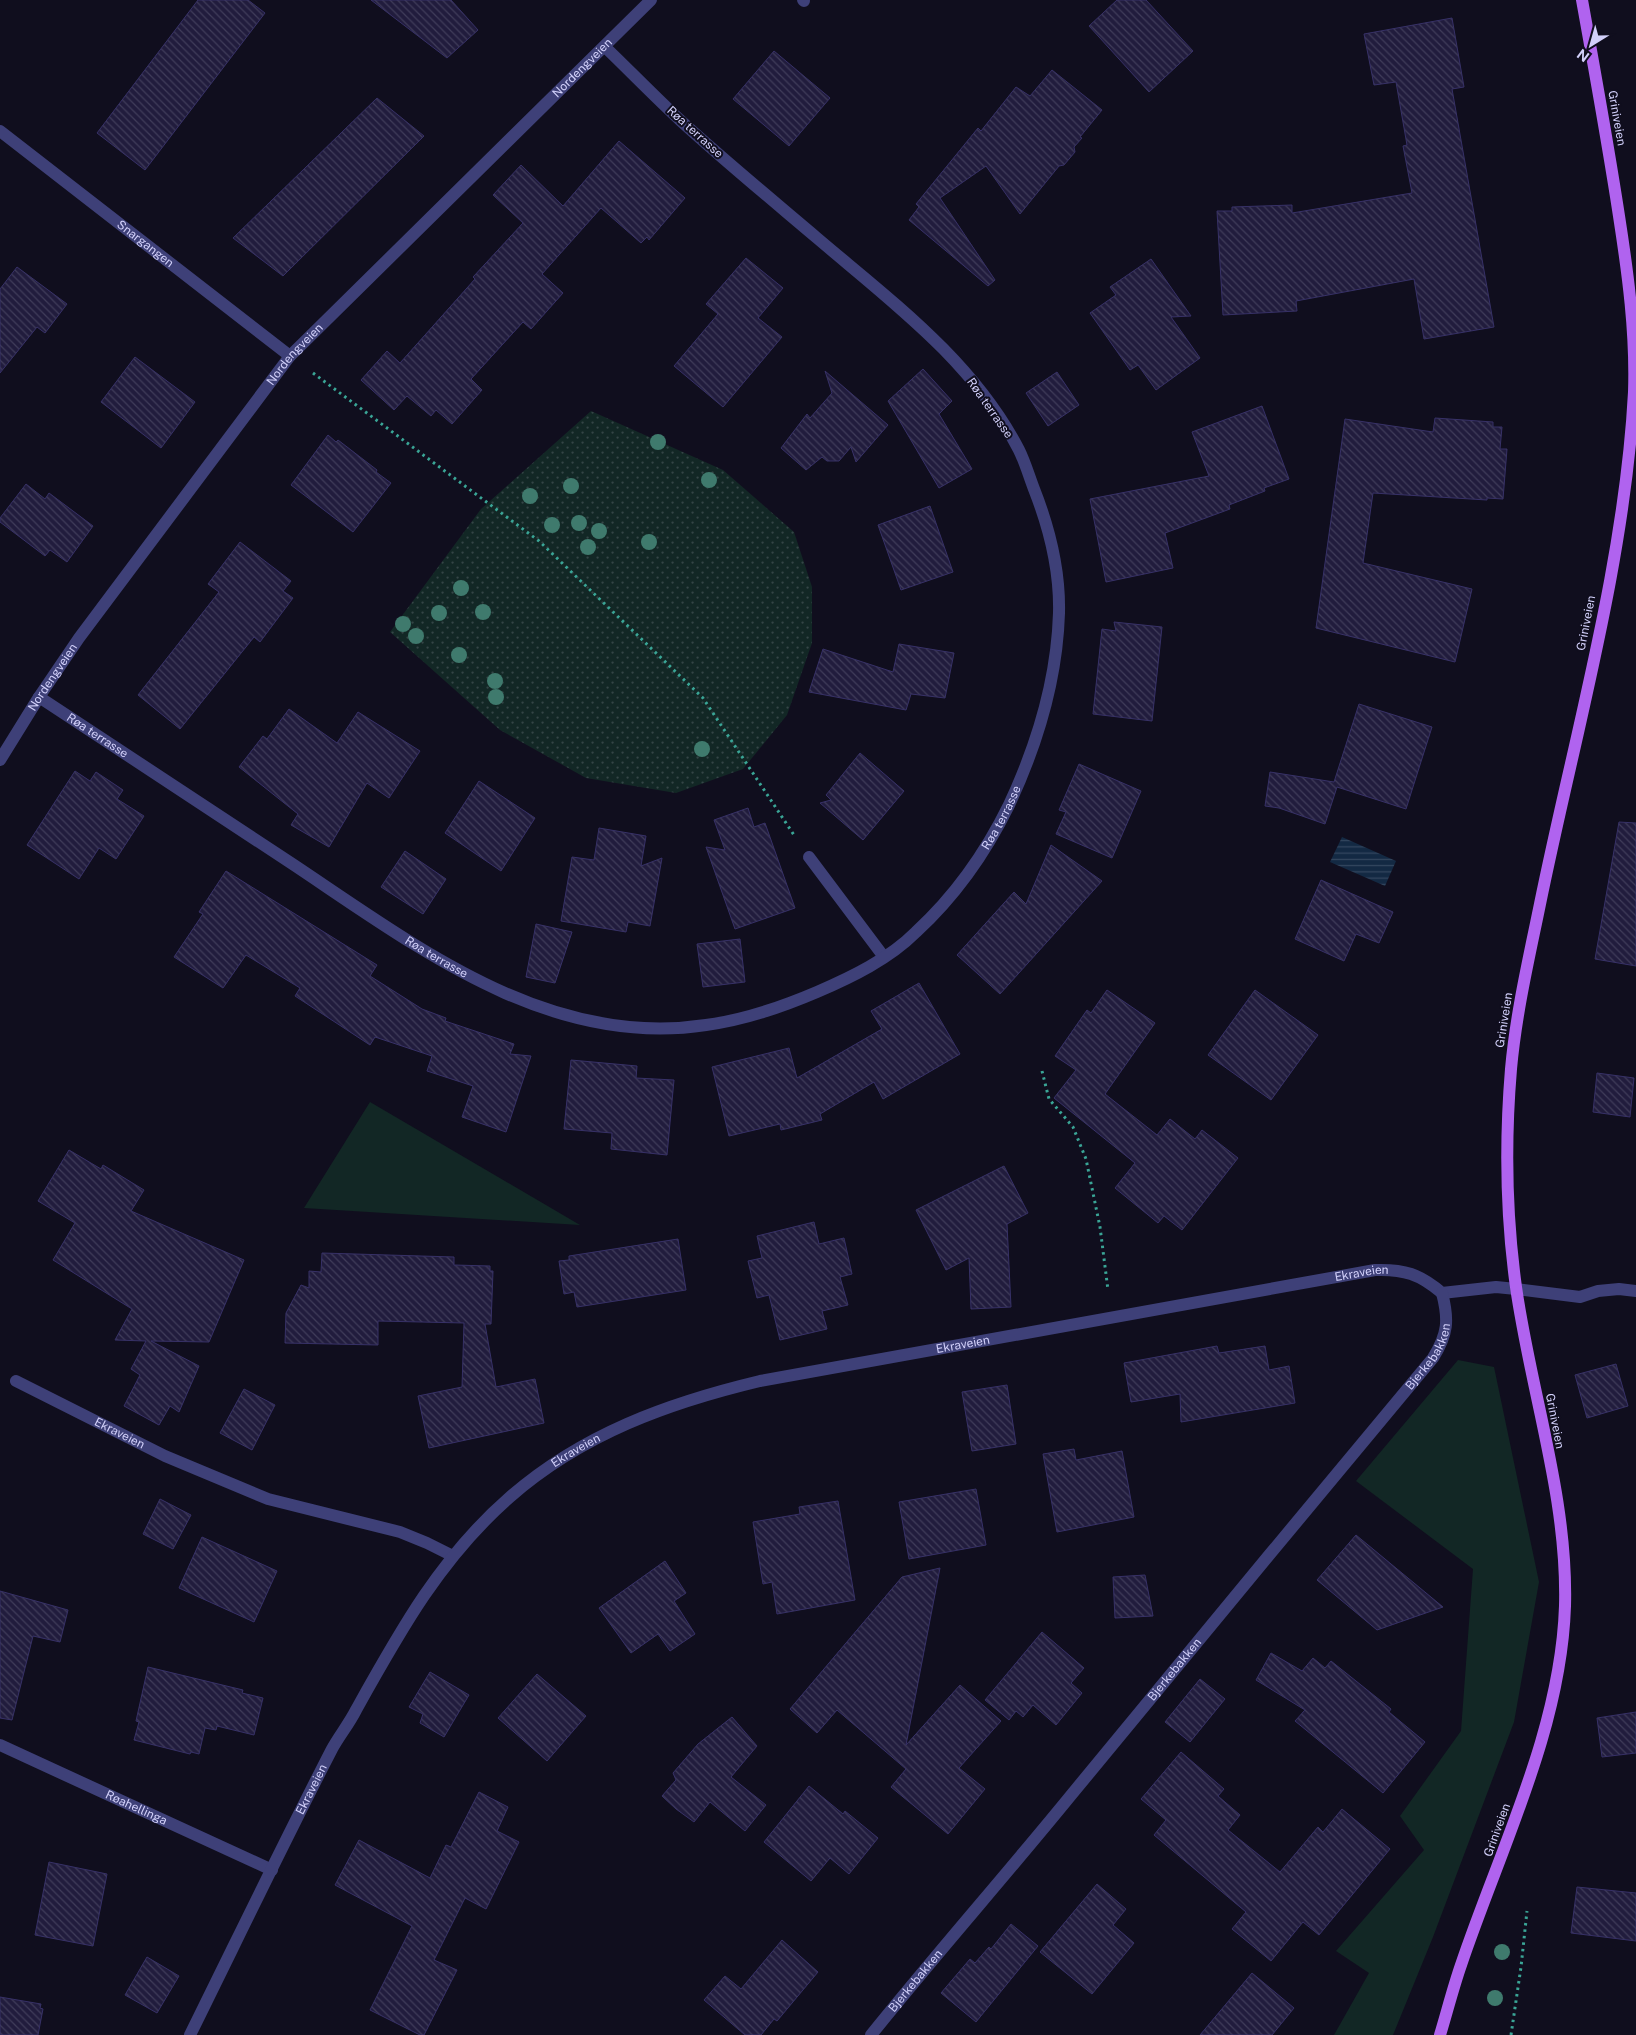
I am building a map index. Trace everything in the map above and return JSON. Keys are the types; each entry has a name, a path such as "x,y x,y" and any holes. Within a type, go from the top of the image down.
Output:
{"main road":[{"name":"Griniveien","path":"1440,2035 1461,1965 1529,1782 1543,1734 1562,1644 1565,1610 1562,1536 1516,1289 1506,1157 1514,1044 1544,885 1593,661 1614,553 1625,482 1634,388 1630,290 1625,251 1582,0"}],"street":[{"name":"Nordengveien","path":"0,760 39,697 79,638 290,356 651,0"},
{"name":"Røa terrasse","path":"39,697 402,936 466,974 516,999 564,1015 614,1025 663,1029 708,1025 784,1006 840,982 884,957 915,934 967,875 996,831 1016,790 1037,738 1051,688 1059,611 1054,558 1041,507 1021,453 998,415 952,356 903,310 682,122 605,47"},
{"name":"Snargangen","path":"0,131 290,356"},
{"path":"808,858 884,957"},
{"name":"Ekraveien","path":"190,2035 333,1747 427,1589 453,1556 484,1522 512,1496 551,1466 591,1441 627,1422 669,1406 713,1392 760,1381 1375,1270 1394,1269 1410,1273 1427,1280 1442,1293"},
{"path":"1442,1293 1496,1287 1580,1297 1598,1291 1619,1289 1636,1291"},
{"name":"Bjerkebakken","path":"871,2035 942,1947 1077,1788 1433,1358 1442,1343 1447,1324 1447,1310 1442,1293"},
{"name":"Ekraveien","path":"16,1381 164,1456 268,1500 400,1532 453,1556"},
{"name":"Røahellinga","path":"0,1745 272,1870"}],"path":[{"path":"290,356 539,542 703,698 808,858"},
{"path":"1042,1071 1049,1099 1073,1127 1086,1159 1100,1227 1112,1318"},
{"path":"1511,2035 1527,1911"}],"green space":[{"path":"591,411 723,470 794,532 812,587 812,643 787,715 743,769 676,793 586,778 500,730 390,632 481,509"},
{"path":"370,1102 580,1225 304,1208"},
{"path":"1458,1360 1494,1367 1539,1582 1514,1722 1433,1937 1393,2035 1334,2035 1369,1973 1336,1951 1424,1850 1400,1816 1461,1731 1473,1569 1356,1481"}],"water":[{"path":"1342,837 1396,861 1385,886 1330,862"}],"building":[{"path":"198,0 248,0 265,13 145,170 97,133"},
{"path":"371,0 451,0 478,30 447,58"},
{"path":"1117,0 1146,0 1193,51 1149,92 1089,26"},
{"path":"1452,18 1464,87 1452,89 1494,327 1424,339 1414,279 1296,301 1297,311 1223,315 1217,211 1232,211 1232,207 1292,205 1292,213 1412,193 1403,146 1407,145 1396,82 1374,85 1364,34"},
{"path":"774,51 830,98 789,146 733,99"},
{"path":"1052,70 1102,110 1080,137 1082,138 1074,147 1075,152 1064,165 1059,166 1020,214 986,166 940,198 995,280 988,286 909,220 919,207 916,204 978,128 981,131 1016,87 1030,96"},
{"path":"377,98 424,136 283,276 233,238"},
{"path":"619,141 685,198 649,240 647,237 641,243 601,208 542,274 563,293 531,329 523,322 471,379 482,390 452,424 436,410 431,416 407,396 394,410 361,380 387,351 400,363 475,279 473,277 523,223 493,195 521,165 563,206"},
{"path":"746,258 783,288 758,318 782,337 723,407 674,366 718,314 706,304"},
{"path":"1151,259 1191,316 1171,317 1200,358 1156,390 1138,365 1130,370 1090,313 1116,295 1110,287"},
{"path":"17,267 67,304 45,333 37,327 0,373 0,289"},
{"path":"135,357 195,402 161,448 101,402"},
{"path":"923,369 952,401 939,414 972,469 939,488 888,401"},
{"path":"825,371 888,425 856,462 851,447 839,461 827,461 822,457 806,470 781,448 807,414 810,418 832,393"},
{"path":"1057,372 1079,405 1048,426 1026,393"},
{"path":"1262,406 1289,479 1264,488 1265,491 1229,505 1230,509 1165,533 1173,568 1106,582 1090,499 1209,476 1192,432"},
{"path":"1435,418 1493,422 1493,427 1502,427 1500,449 1507,449 1503,499 1487,498 1487,500 1373,493 1363,563 1472,589 1455,662 1316,628 1345,419 1433,432"},
{"path":"328,435 336,442 338,440 391,483 353,532 291,485"},
{"path":"26,484 45,499 49,493 93,526 67,562 50,550 45,556 0,522 0,518"},
{"path":"930,506 953,572 901,590 878,525"},
{"path":"240,542 291,581 283,591 293,598 260,642 254,637 180,729 138,695 219,592 208,584"},
{"path":"1114,622 1162,627 1152,721 1093,714 1102,629 1116,631"},
{"path":"899,644 954,653 945,698 911,694 906,710 809,692 823,649 893,672"},
{"path":"1359,704 1432,727 1406,809 1337,787 1325,824 1279,808 1265,806 1270,772 1334,782"},
{"path":"289,709 337,743 358,712 420,751 389,798 367,783 329,847 291,825 298,814 239,767 263,736 267,739"},
{"path":"860,753 904,791 863,840 820,803 831,800 826,795"},
{"path":"1079,764 1141,791 1112,858 1056,834 1066,812 1059,810"},
{"path":"75,771 90,781 96,772 123,790 117,799 144,816 116,859 99,848 79,879 27,845"},
{"path":"479,781 535,818 501,871 445,833"},
{"path":"748,808 754,827 765,823 795,908 735,929 706,847 725,850 714,820"},
{"path":"1619,822 1636,823 1636,966 1595,959"},
{"path":"599,828 646,836 641,866 662,858 650,926 628,922 626,932 561,921 572,857 594,860"},
{"path":"1051,845 1102,881 1000,994 957,955 1014,892 1026,904"},
{"path":"405,851 446,879 423,914 381,887"},
{"path":"226,871 377,965 370,976 422,1009 446,1018 445,1021 514,1044 510,1054 531,1056 506,1132 462,1117 473,1086 427,1071 432,1056 375,1037 370,1045 295,996 300,988 246,955 223,988 174,957 203,914 199,912"},
{"path":"1321,880 1393,912 1379,943 1356,934 1344,961 1295,939"},
{"path":"536,924 572,932 555,983 526,977"},
{"path":"740,939 745,982 703,987 697,944"},
{"path":"919,983 960,1054 883,1099 874,1082 820,1114 822,1120 781,1130 780,1124 729,1136 712,1067 789,1048 797,1078 882,1029 871,1011"},
{"path":"1107,990 1155,1023 1105,1094 1157,1135 1170,1119 1195,1139 1202,1130 1238,1158 1182,1230 1164,1216 1158,1223 1115,1188 1135,1163 1054,1098 1076,1070 1055,1056 1087,1010 1091,1013"},
{"path":"1255,990 1318,1035 1271,1100 1208,1055"},
{"path":"571,1060 637,1066 636,1078 674,1080 667,1155 611,1149 612,1133 564,1129"},
{"path":"1597,1073 1634,1078 1630,1117 1593,1112"},
{"path":"69,1150 101,1169 103,1165 144,1190 131,1211 244,1260 209,1342 151,1341 199,1366 179,1412 170,1406 159,1425 124,1406 140,1375 131,1369 146,1341 115,1340 132,1309 53,1260 75,1223 38,1201"},
{"path":"1004,1166 1028,1213 1007,1224 1011,1307 971,1309 969,1258 946,1270 916,1210"},
{"path":"814,1222 819,1244 844,1238 852,1274 840,1277 848,1305 822,1311 827,1329 780,1340 769,1295 757,1298 748,1261 762,1258 757,1236"},
{"path":"678,1239 686,1290 577,1307 574,1292 564,1294 559,1261 569,1260 569,1256"},
{"path":"322,1253 454,1257 454,1265 490,1266 490,1271 493,1271 491,1324 485,1324 496,1387 535,1379 544,1423 429,1448 418,1396 462,1387 464,1323 378,1321 378,1345 285,1343 286,1313 301,1285 309,1288 309,1271 321,1272"},
{"path":"1217,1346 1219,1353 1265,1346 1269,1370 1289,1366 1295,1403 1181,1422 1180,1394 1131,1402 1124,1363"},
{"path":"1616,1364 1628,1406 1587,1418 1575,1375"},
{"path":"1007,1385 1016,1444 972,1451 962,1392"},
{"path":"244,1389 275,1405 252,1450 220,1433"},
{"path":"1074,1449 1076,1460 1122,1451 1134,1517 1057,1532 1043,1454"},
{"path":"976,1489 986,1545 909,1559 899,1502"},
{"path":"160,1499 191,1515 173,1549 143,1534"},
{"path":"838,1501 855,1600 777,1614 772,1582 763,1584 753,1522 800,1514 799,1507"},
{"path":"1356,1535 1443,1607 1377,1630 1317,1580"},
{"path":"202,1537 277,1571 254,1622 179,1588"},
{"path":"665,1561 686,1593 674,1601 695,1634 670,1651 658,1634 631,1653 599,1608"},
{"path":"940,1568 906,1745 960,1685 1001,1721 959,1768 985,1789 948,1834 891,1787 906,1769 837,1710 817,1733 790,1709 902,1577"},
{"path":"1145,1575 1153,1616 1115,1618 1113,1577"},
{"path":"0,1591 68,1610 60,1642 33,1636 12,1720 0,1718"},
{"path":"1042,1632 1084,1668 1071,1683 1082,1693 1056,1725 1033,1705 1023,1717 1016,1711 1009,1720 985,1700"},
{"path":"1271,1653 1302,1671 1313,1658 1325,1668 1331,1661 1391,1709 1389,1712 1425,1742 1383,1793 1295,1721 1305,1710 1256,1680"},
{"path":"148,1667 243,1690 242,1693 263,1698 254,1735 217,1726 216,1730 205,1728 199,1754 191,1752 190,1754 134,1740 139,1722 136,1721"},
{"path":"430,1672 469,1695 444,1737 420,1723 423,1714 409,1707"},
{"path":"537,1674 586,1716 547,1761 498,1718"},
{"path":"1200,1679 1225,1699 1190,1742 1165,1722"},
{"path":"1636,1712 1636,1753 1602,1757 1597,1718"},
{"path":"732,1717 757,1746 731,1777 766,1805 745,1831 710,1802 694,1822 662,1796 676,1780 673,1773 698,1744"},
{"path":"1181,1752 1224,1789 1218,1796 1240,1815 1228,1830 1280,1872 1318,1827 1323,1832 1342,1809 1390,1849 1319,1935 1303,1922 1271,1961 1232,1929 1246,1912 1154,1835 1166,1820 1141,1799"},
{"path":"809,1786 843,1814 845,1811 878,1838 849,1874 830,1858 811,1881 764,1842"},
{"path":"479,1792 508,1807 497,1831 519,1842 486,1909 465,1898 434,1960 457,1970 424,2035 420,2035 370,2010 412,1926 335,1885 359,1840 430,1878 446,1845 451,1847"},
{"path":"49,1862 107,1874 93,1946 35,1935"},
{"path":"1097,1884 1126,1909 1113,1925 1134,1943 1092,1994 1040,1952"},
{"path":"1577,1887 1636,1893 1636,1941 1571,1933"},
{"path":"1011,1924 1038,1946 976,2022 941,1993 970,1959 975,1963 989,1947 991,1949"},
{"path":"782,1940 818,1972 777,2021 774,2019 761,2035 745,2035 704,2000 725,1976 741,1989"},
{"path":"147,1957 179,1976 157,2013 125,1995"},
{"path":"1252,1973 1294,2008 1272,2035 1200,2035"},
{"path":"0,1997 41,2004 40,2008 43,2009 38,2035 0,2035"}]}
